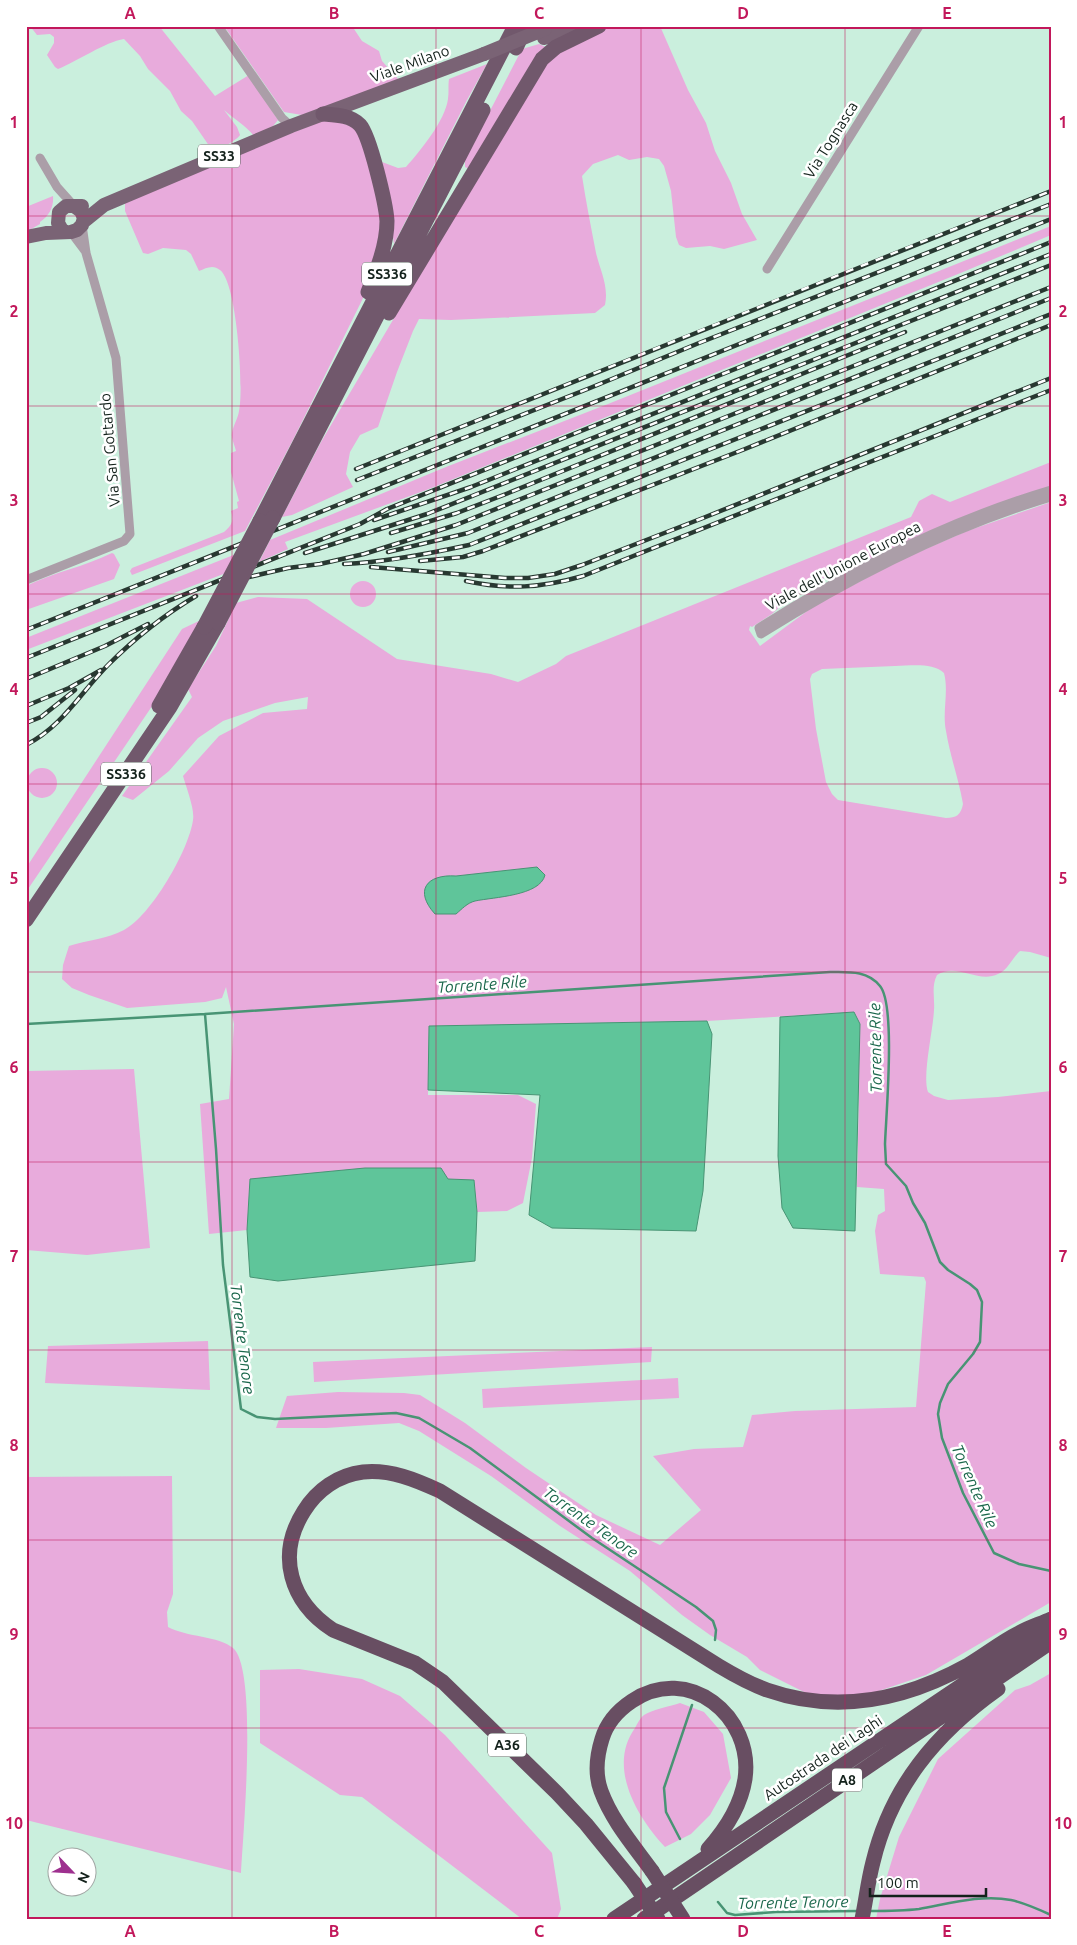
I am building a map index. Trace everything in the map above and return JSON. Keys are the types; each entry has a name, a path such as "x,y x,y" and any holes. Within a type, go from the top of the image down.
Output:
{"highway":[{"name":"SS336","path":"331,394 515,26"},
{"name":"SS336","path":"26,920 170,707 331,394 526,26"},
{"path":"331,394 373,340 542,59 556,47 599,26"},
{"path":"323,114 351,118 360,125 367,137 387,221 383,248 374,276 331,394"},
{"name":"SS336","path":"26,902 211,625"},
{"name":"A36","path":"658,1919 634,1883 592,1830 558,1793 443,1682 415,1663 343,1635 322,1623 304,1605 292,1578 289,1551 291,1537 297,1521 322,1489 343,1477 364,1472 394,1473 420,1482 440,1491 719,1666 766,1689 802,1699 841,1703 859,1702 877,1700 909,1691 967,1665 1018,1633 1051,1619"},
{"name":"Autostrada dei Laghi","path":"614,1919 1051,1626"},
{"name":"A8","path":"644,1919 1051,1642"},
{"path":"862,1919 873,1862 888,1817 899,1793 923,1757 963,1717 1051,1648"},
{"path":"683,1919 610,1810 600,1790 597,1770 599,1751 605,1728 612,1718 635,1699 658,1689 693,1691 710,1699 723,1710 735,1725 742,1742 746,1763 745,1780 740,1799 730,1820 716,1840 693,1865"}],"main road":[{"name":"Viale Milano","path":"323,114 547,31 593,26"},
{"name":"SS33","path":"28,237 76,228 104,205 323,114"},
{"name":"SS33","path":"28,237 66,206 104,205"},
{"path":"58,214 60,227 76,228 81,210 74,206"}],"street":[{"path":"218,26 282,118 291,126"},
{"name":"Via Tognasca","path":"766,269 919,26"},
{"path":"40,158 57,187 74,206"},
{"path":"57,187 58,214"},
{"name":"Via San Gottardo","path":"26,580 124,541 130,534 116,358 86,252 76,228"},
{"name":"Via San Gottardo","path":"76,228 86,252"},
{"name":"Viale dell'Unione Europea","path":"1051,490 982,513 880,558 800,602 759,628 762,634 805,606 863,574 944,536 1051,497"}],"shaded area":[{"path":"30,26 159,26 215,96 249,75 278,120 273,126 254,136 224,110 237,127 240,135 227,145 212,150 192,121 181,111 170,91 148,69 140,56 124,39 108,44 58,69 47,55 54,43 54,37 50,34 37,35"},
{"path":"224,26 352,26 362,41 379,51 382,61 399,80 302,115 284,112"},
{"path":"619,26 660,26 688,90 706,123 715,151 731,183 742,214 757,240 724,249 710,246 686,248 679,245 676,237 671,191 664,166 659,159 647,157 629,160 618,155 593,164 582,176 596,253 605,285 605,305 595,313 451,320 419,319 397,372 378,427 360,435 350,452 346,474 353,487 292,515 282,517 321,442 545,62 593,32"},
{"path":"539,44 546,47 469,169 465,167 465,159 522,49"},
{"path":"487,64 394,244 382,162 398,168 406,167 431,135 442,117 448,99 449,79"},
{"path":"330,118 360,130 384,219 367,290 294,438 245,531 132,575 130,571 132,568 224,532 231,525 231,511 238,508 237,502 239,501 231,472 231,453 236,451 232,435 239,411 241,381 235,314 226,279 220,270 215,267 199,271 191,254 186,250 163,248 148,254 143,253 125,211 125,203 265,143"},
{"path":"53,196 52,207 46,217 40,224 26,232 26,207"},
{"path":"1051,226 1051,235 429,489 285,542 288,549 259,562 270,540 446,467"},
{"path":"1051,462 1051,486 975,513 851,568 842,568 789,598 772,614 752,627 750,626 749,630 760,646 814,606 898,561 967,531 1051,502 1051,958 1020,951 1005,970 998,974 983,977 952,971 937,975 934,984 934,1010 926,1085 928,1092 948,1100 1051,1091 1051,1602 926,1675 864,1696 810,1695 760,1670 747,1657 710,1635 682,1615 630,1571 560,1526 491,1476 419,1431 399,1423 326,1428 276,1428 287,1396 338,1392 420,1395 465,1423 526,1468 596,1515 660,1545 701,1510 653,1456 694,1449 743,1447 752,1415 795,1411 916,1407 926,1282 924,1277 880,1274 875,1231 878,1215 885,1211 884,1189 857,1187 859,1094 854,1012 707,1021 429,1026 428,1095 518,1095 536,1104 532,1158 523,1203 507,1211 477,1212 474,1180 250,1179 247,1230 209,1234 200,1104 229,1099 234,1024 226,987 222,998 205,1002 127,1008 72,988 62,979 63,965 69,946 124,930 146,911 157,897 177,864 190,833 193,820 192,804 183,776 219,736 263,713 307,709 308,697 275,703 223,721 198,738 169,771 133,800 122,796 192,697 188,689 216,646 236,603 258,597 307,599 397,659 491,674 518,682 556,664 566,656 911,517 919,501 932,494 950,502","holes":["914,665 933,667 944,673 946,687 946,731 963,804 959,813 953,817 946,818 838,800 832,794 826,782 816,729 810,679 812,674 822,669"]},
{"path":"112,553 120,565 114,579 26,610 26,586"},
{"path":"236,554 226,573 26,650 26,638"},
{"path":"363,581 372,585 376,594 372,603 363,607 354,603 350,594 354,585"},
{"path":"203,619 163,690 26,892 26,868 182,629"},
{"path":"42,768 53,772 57,783 53,794 42,798 31,794 27,783 31,772"},
{"path":"537,867 545,875 535,887 515,894 472,902 456,914 435,914 425,898 426,886 437,878"},
{"path":"854,1012 860,1024 855,1231 793,1228 782,1208 778,1156 780,1017"},
{"path":"707,1021 712,1034 703,1191 696,1231 552,1228 529,1215 540,1095 428,1090 429,1026"},
{"path":"134,1069 150,1248 87,1255 26,1250 26,1071"},
{"path":"365,1168 441,1168 448,1179 474,1180 477,1212 475,1261 278,1281 250,1277 247,1230 250,1179"},
{"path":"208,1341 210,1390 45,1383 48,1346"},
{"path":"652,1347 651,1362 314,1382 313,1362"},
{"path":"678,1378 679,1398 483,1408 482,1389"},
{"path":"172,1476 173,1594 167,1612 168,1627 227,1644 233,1648 241,1662 245,1687 247,1754 241,1873 26,1820 26,1477"},
{"path":"299,1669 362,1679 400,1696 445,1735 552,1853 561,1909 557,1919 522,1919 362,1797 340,1795 260,1743 260,1670"},
{"path":"1051,1673 1051,1919 876,1919 880,1899 899,1837 938,1759 1015,1690 1030,1685"},
{"path":"680,1703 704,1712 723,1734 731,1778 710,1815 691,1834 665,1847 645,1821 629,1791 624,1759 627,1743 643,1716 651,1711"}],"waterway":[{"name":"Torrente Rile","path":"26,1024 205,1014 830,972 857,973 869,977 880,986 885,997 888,1015 889,1061 885,1144 886,1164 906,1186 913,1203 925,1223 940,1262 948,1270 977,1290 982,1302 980,1342 973,1354 948,1384 940,1403 938,1414 942,1438 963,1493 994,1553 1019,1564 1051,1571"},
{"name":"Torrente Tenore","path":"205,1014 223,1265 241,1409 257,1417 275,1419 396,1413 419,1418 470,1448 592,1538 696,1607 713,1621 716,1630 715,1640"},
{"name":"Torrente Tenore","path":"680,1839 666,1812 664,1788 692,1705"},
{"name":"Torrente Tenore","path":"869,1911 900,1911 965,1900 1000,1898 1016,1901 1051,1915"},
{"name":"Torrente Tenore","path":"718,1902 727,1913 735,1915 776,1912 858,1911"}],"railway":[{"path":"356,469 1051,191"},
{"path":"357,480 1051,204"},
{"path":"26,630 1051,219"},
{"path":"26,658 360,524 387,509 1051,242"},
{"path":"374,520 471,487 1051,254"},
{"path":"305,553 427,514 1051,265"},
{"path":"236,580 364,554 456,525 1051,287"},
{"path":"388,552 468,533 1051,298"},
{"path":"344,564 407,557 469,545 1051,314"},
{"path":"420,561 463,557 483,551 745,449 1051,325"},
{"path":"391,533 457,513 506,494 905,332"},
{"path":"371,567 505,578 528,578 555,574 703,518 1051,378"},
{"path":"466,581 510,587 553,583 583,576 1051,390"},
{"path":"26,745 39,738 61,719 98,675 128,646 161,619 196,596"},
{"path":"26,679 105,646 148,624"},
{"path":"26,706 69,688 101,670"},
{"path":"26,723 41,717 75,690"}]}
